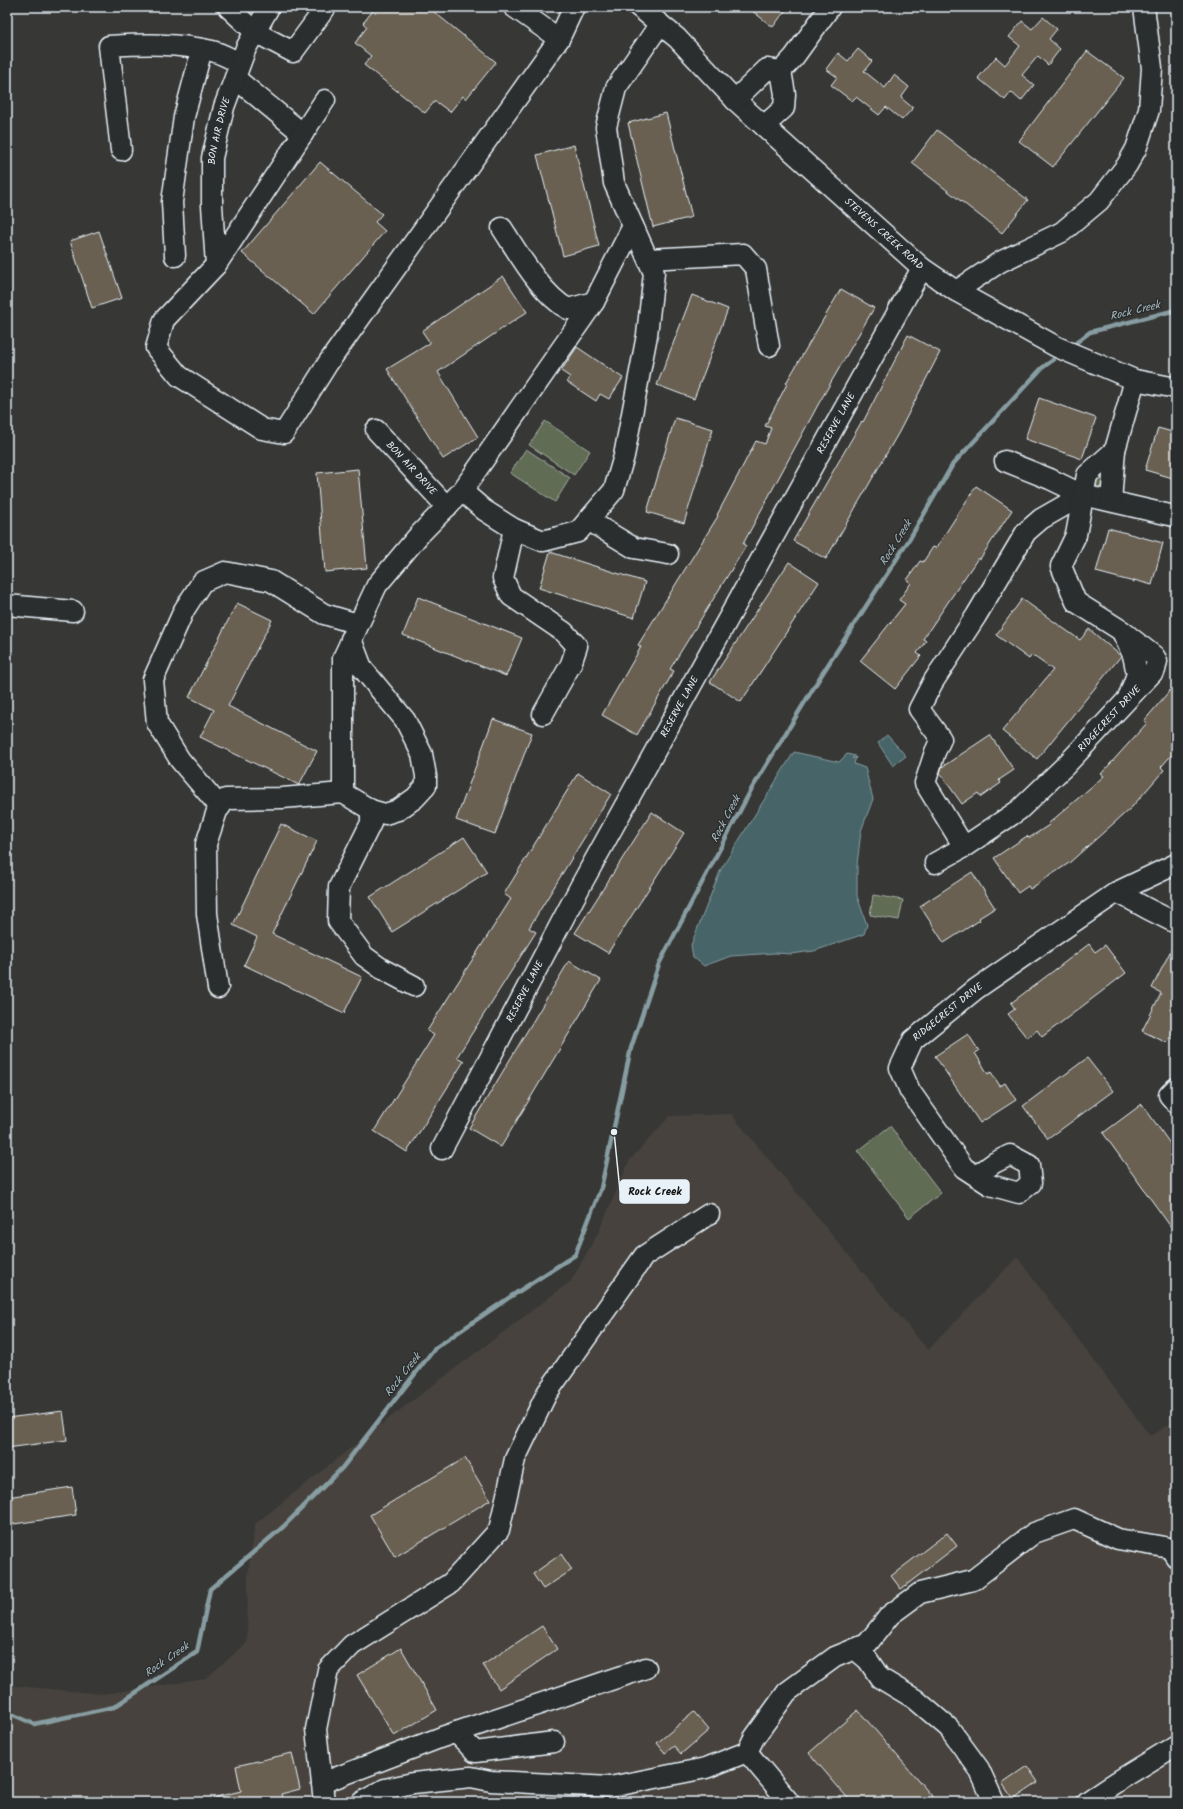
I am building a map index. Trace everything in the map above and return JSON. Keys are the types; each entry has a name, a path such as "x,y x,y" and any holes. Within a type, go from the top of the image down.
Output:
{"street":[{"path":"228,7 255,32 293,52 326,7"},
{"name":"BON AIR DRIVE","path":"216,265 212,205 212,158 224,107 246,48 268,7"},
{"path":"514,7 558,40"},
{"path":"325,100 216,265 164,320 156,348 179,376 262,429 284,433 328,362 558,40 574,7"},
{"name":"STEVENS CREEK ROAD","path":"639,7 677,38 735,100 922,268 956,291 1057,347 1135,380 1176,388"},
{"path":"781,71 794,57 830,7"},
{"path":"956,291 1000,262 1062,232 1099,201 1127,165 1136,149 1149,110 1152,68 1144,7"},
{"path":"462,491 484,510 514,529 543,541 578,532 614,490 624,456 647,335 654,273 614,183 606,126 616,88 660,24"},
{"path":"121,150 109,46 135,44 175,45 213,51 238,71 303,134"},
{"path":"175,256 172,202 184,117 202,50"},
{"path":"735,100 767,69 781,71"},
{"path":"764,126 784,108 785,94 781,71"},
{"path":"343,793 343,658 376,584 462,491 594,302 633,226"},
{"path":"502,228 528,269 559,304 568,309 594,302"},
{"path":"648,259 743,254 756,270 769,346"},
{"name":"RESERVE LANE","path":"442,1149 581,885 922,268"},
{"path":"1111,501 1115,450 1135,380"},
{"name":"BON AIR DRIVE","path":"376,430 447,507"},
{"path":"964,847 925,783 941,739 919,709 933,682 976,616 1026,532 1042,519 1083,495 1087,475 1115,450"},
{"path":"1005,462 1050,479 1083,495 1174,516"},
{"name":"RIDGECREST DRIVE","path":"936,863 964,847 1019,810 1066,765 1155,670 1157,661 1154,656 1122,631 1076,602 1061,566 1076,535 1083,495"},
{"path":"588,520 634,548 668,554"},
{"path":"514,529 503,578 511,596 564,632 577,646 571,664 543,714"},
{"path":"218,988 207,914 205,874 206,844 217,812 226,799 282,798 343,793 371,810 385,814 398,810 415,798 426,786 426,776 422,754 405,720 362,668 355,632 271,581 225,572 202,582 184,610 153,680 157,724 180,760 220,807"},
{"path":"7,605 73,611"},
{"path":"371,810 371,823 339,887 338,921 364,956 382,969 414,986"},
{"name":"RIDGECREST DRIVE","path":"976,1176 964,1168 910,1091 900,1068 913,1040 976,989 1117,892 1176,864"},
{"path":"1117,892 1176,923"},
{"path":"1176,1088 1169,1094 1176,1103"},
{"path":"646,1668 456,1732 323,1792 316,1729 328,1670 352,1645 451,1583 499,1530 515,1459 547,1393 644,1256 709,1214"},
{"path":"362,1802 385,1789 413,1783 471,1777 491,1781 610,1788 706,1768 746,1752 754,1738 787,1692 835,1657 867,1644 890,1615 920,1593 973,1580 1034,1533 1074,1519 1118,1539 1170,1548 1176,1557"},
{"path":"855,1649 868,1660 880,1678 915,1699 949,1728 979,1769 994,1802"},
{"path":"456,1732 475,1752 554,1742"},
{"path":"1087,1802 1105,1788 1140,1769 1176,1745"},
{"path":"746,1752 789,1802"}],"shaded area":[{"path":"731,1114 928,1350 1017,1257 1150,1436 1176,1420 1176,1794 1162,1802 7,1802 7,1685 103,1694 205,1679 247,1643 248,1575 255,1524 363,1438 571,1281 599,1231 629,1161 670,1116"}],"green space":[{"path":"545,421 590,451 574,475 529,445"},
{"path":"526,449 570,478 555,502 510,473"},
{"path":"1104,466 1103,488 1095,489 1092,477"},
{"path":"873,895 903,900 899,920 870,915"},
{"path":"890,1126 941,1193 909,1218 858,1151"}],"water":[{"path":"887,735 906,756 893,766 878,743"},
{"path":"794,752 839,762 847,754 855,756 852,758 853,759 856,757 854,764 865,768 873,799 861,831 857,865 857,896 867,925 864,934 814,951 791,954 775,953 731,956 704,966 693,957 691,945 721,869"}],"building":[{"path":"376,7 428,7 496,62 466,99 463,96 450,112 435,101 425,113 364,65 371,56 355,43 367,27 363,23"},
{"path":"747,7 788,7 773,27"},
{"path":"1043,17 1057,29 1049,39 1060,49 1048,65 1038,56 1022,75 1034,85 1021,101 1011,92 1005,100 978,78 996,57 1005,65 1020,46 1009,37 1022,21 1032,29"},
{"path":"858,49 872,61 864,71 885,88 894,75 909,87 901,98 913,108 902,120 886,107 879,115 856,97 852,101 831,85 837,77 826,69 838,53 848,61"},
{"path":"1087,51 1124,78 1053,167 1019,141"},
{"path":"666,113 692,217 653,227 628,123"},
{"path":"937,130 1028,200 1002,233 912,163"},
{"path":"574,145 599,246 563,256 537,155"},
{"path":"320,162 382,214 375,222 385,231 314,314 242,253"},
{"path":"99,231 122,298 92,308 70,241"},
{"path":"503,276 527,312 438,372 478,437 443,459 387,369 430,343 422,331"},
{"path":"841,289 874,308 819,403 743,544 746,546 670,669 674,671 637,735 602,715 641,647 638,645 718,516 717,515 756,441 765,444 771,428 765,426 787,384 786,383"},
{"path":"692,295 728,309 694,399 657,385"},
{"path":"908,335 940,352 899,432 826,559 793,541 862,421 863,422"},
{"path":"577,347 623,378 609,399 600,394 596,401 567,382 570,377 561,371"},
{"path":"1039,398 1096,418 1082,459 1025,439"},
{"path":"675,418 713,429 684,523 647,512"},
{"path":"1158,428 1176,433 1176,479 1145,470"},
{"path":"358,469 367,568 325,572 317,473"},
{"path":"976,486 1012,510 980,559 978,558 923,639 926,641 917,653 921,656 895,689 860,661 905,604 899,600 911,583 907,580 920,561 923,562 933,547 936,548"},
{"path":"1108,528 1163,543 1152,585 1096,572"},
{"path":"550,552 645,582 634,618 539,588"},
{"path":"789,562 819,582 741,702 710,682"},
{"path":"418,597 522,638 506,676 403,635"},
{"path":"1022,599 1080,640 1089,629 1121,656 1037,759 1002,731 1053,670 1032,655 1029,659 996,635"},
{"path":"237,603 272,620 228,706 317,751 299,785 200,737 214,710 189,697"},
{"path":"1176,683 1176,750 1161,767 1164,770 1132,807 1069,863 1030,889 1028,886 1018,893 994,858 1027,836 1029,838 1049,825 1048,824 1104,776 1101,774 1147,723 1144,721"},
{"path":"493,719 532,733 495,834 456,820"},
{"path":"990,735 1014,770 999,780 1001,783 981,797 978,793 962,804 940,773 942,767"},
{"path":"578,773 611,794 529,928 536,932 457,1057 464,1061 407,1152 374,1131 434,1035 427,1031 511,899 504,894"},
{"path":"652,812 684,833 608,953 575,933"},
{"path":"281,824 317,841 272,934 362,977 344,1013 244,965 257,937 233,925"},
{"path":"464,837 487,872 392,932 370,897"},
{"path":"972,872 995,908 979,918 980,920 944,943 920,906"},
{"path":"1176,940 1176,1040 1170,1037 1167,1043 1142,1031 1161,993 1152,988"},
{"path":"1089,944 1095,952 1105,945 1126,973 1042,1037 1037,1030 1027,1038 1008,1014 1015,1009 1011,1003"},
{"path":"569,961 601,980 501,1147 469,1128"},
{"path":"968,1034 979,1051 975,1053 988,1074 991,1072 1000,1086 1005,1083 1016,1100 980,1123 935,1056"},
{"path":"1087,1058 1113,1091 1048,1139 1023,1106"},
{"path":"1142,1104 1176,1152 1176,1234 1103,1133"},
{"path":"63,1411 67,1440 7,1448 7,1418"},
{"path":"465,1458 490,1500 395,1557 370,1515"},
{"path":"72,1487 76,1515 7,1525 7,1497"},
{"path":"947,1533 957,1546 901,1589 891,1576"},
{"path":"561,1554 572,1570 543,1589 533,1574"},
{"path":"542,1626 557,1649 499,1689 483,1665"},
{"path":"401,1648 437,1710 394,1736 357,1675"},
{"path":"858,1710 937,1802 851,1802 809,1753"},
{"path":"694,1712 709,1730 681,1754 674,1746 665,1753 657,1743"},
{"path":"292,1753 300,1789 281,1794 283,1802 217,1802 216,1797 241,1791 236,1766"},
{"path":"1027,1766 1038,1782 1013,1799 1002,1783"}],"waterway":[{"name":"Rock Creek","path":"1077,342 1090,332 1176,310"},
{"name":"Rock Creek","path":"7,1712 34,1724 114,1707 197,1652 210,1589 283,1527 342,1468 435,1348 575,1255 601,1188 631,1048 659,964 751,790 822,674 909,540 953,464 1042,368 1053,360"}],"place":[{"name":"Rock Creek","path":"614,1132"}]}
